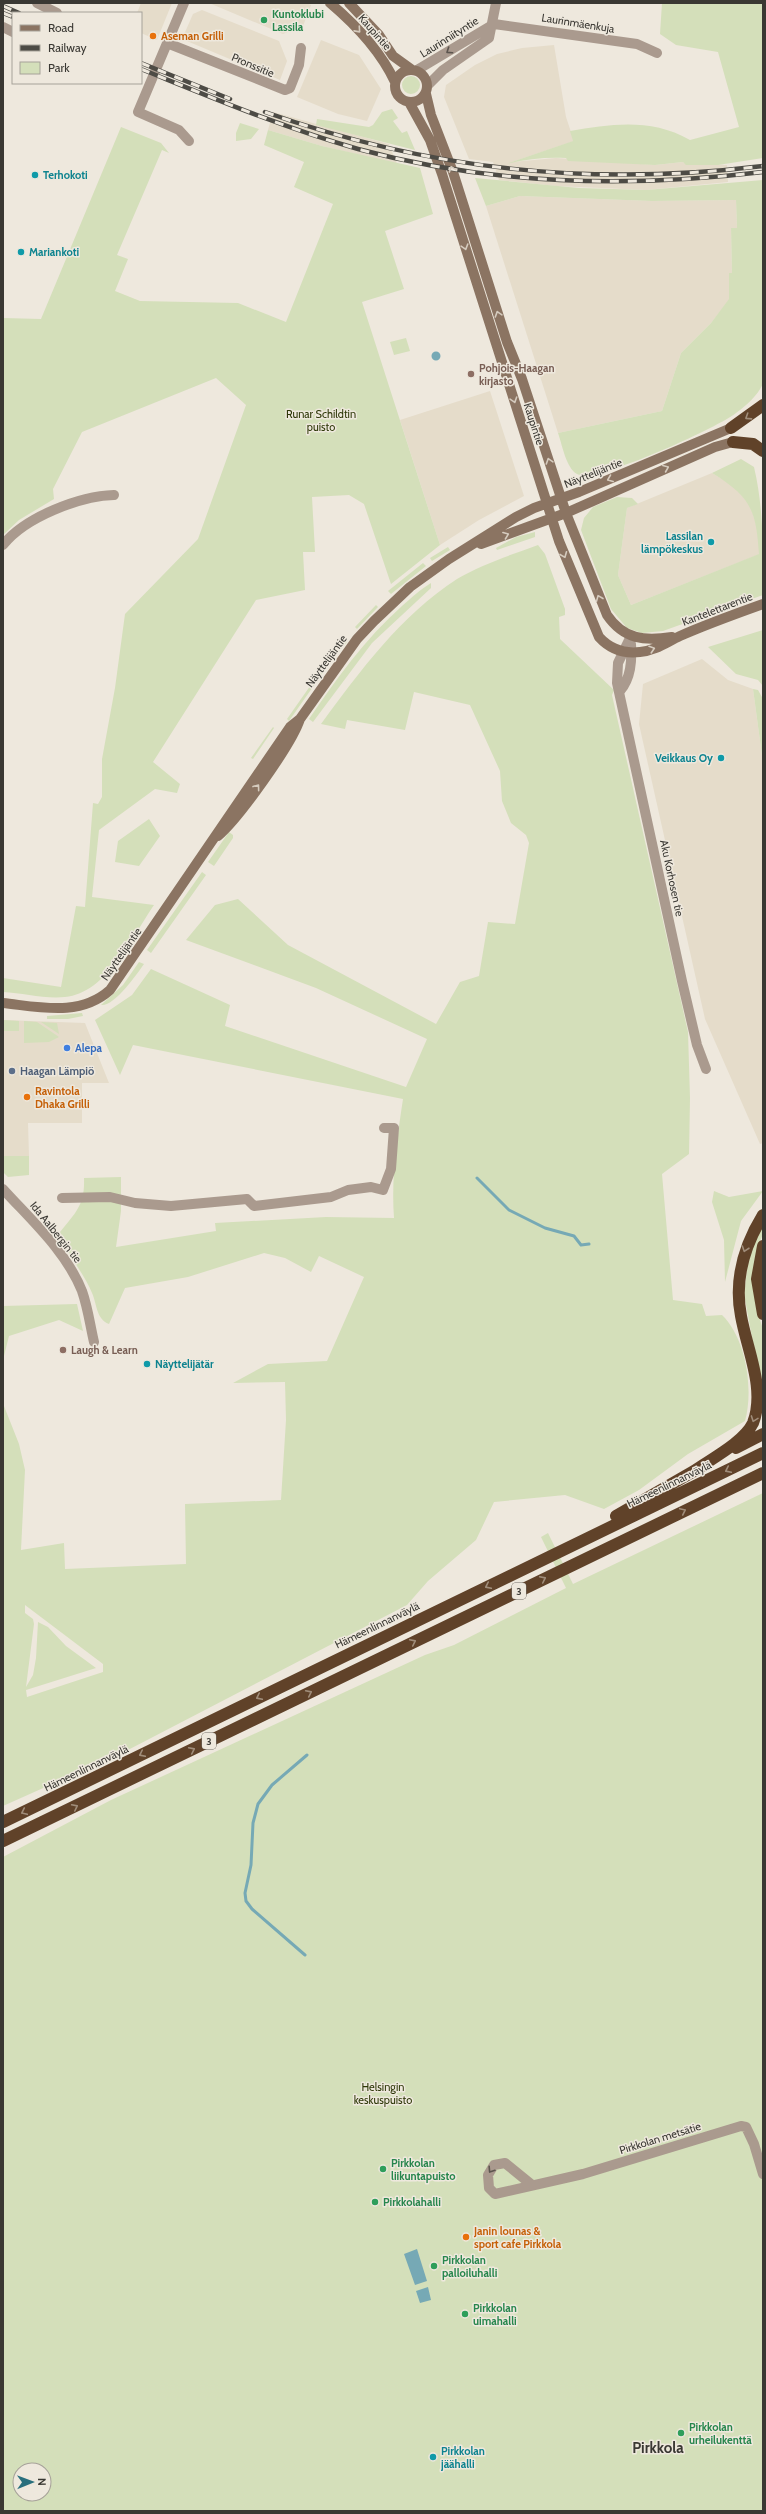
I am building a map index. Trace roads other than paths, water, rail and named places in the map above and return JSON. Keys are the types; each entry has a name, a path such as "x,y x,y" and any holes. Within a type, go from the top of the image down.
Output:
{"highway":[{"path":"731,428 763,405"},
{"path":"733,442 753,444 763,451"},
{"path":"694,1471 743,1436 753,1424 756,1413 757,1381 740,1315 739,1274 747,1244 763,1215"},
{"path":"763,1246 758,1280 763,1314"},
{"path":"561,1551 694,1471 763,1434"},
{"name":"Hämeenlinnanväylä","path":"3,1822 763,1453"},
{"name":"3","path":"3,1842 763,1473"},
{"path":"707,1500 763,1479"}],"main road":[{"name":"Kaupintie","path":"330,3 372,46 385,62 395,82"},
{"name":"Kaupintie","path":"349,3 379,35 394,56 414,70"},
{"path":"414,70 425,76 427,89 418,100 409,102 396,92 395,82 401,73 414,70"},
{"name":"Kaupintie","path":"427,89 431,115 453,172 507,342 522,379 566,513 607,615 614,626 631,636"},
{"name":"Kaupintie","path":"409,102 430,140 442,174 551,518 594,629 605,643 627,652"},
{"name":"Näyttelijäntie","path":"3,1003 66,1008 84,1006 102,998 118,981 215,839 229,827 267,774 296,732 300,719 353,645 374,621 410,587 516,517 731,428"},
{"name":"Näyttelijäntie","path":"469,547 566,513 715,447 733,442"},
{"name":"Kantelettarentie","path":"627,652 655,649 680,636 763,604"},
{"name":"Kantelettarentie","path":"631,636 647,640 680,636"}],"street":[{"path":"37,3 55,12"},
{"path":"184,3 138,112 179,130 189,141"},
{"name":"Laurinniityntie","path":"427,89 443,70 489,38 494,24 496,3"},
{"name":"Laurinniityntie","path":"414,70 494,24"},
{"name":"Laurinmäenkuja","path":"494,24 637,44 658,53"},
{"path":"3,27 12,32"},
{"name":"Pronssitie","path":"167,43 285,90 290,88 299,65 301,48"},
{"path":"3,545 27,523 95,496 114,494"},
{"name":"Aku Korhosen tie","path":"631,636 617,683 620,691 623,716 682,981 697,1044 706,1069"},
{"path":"62,1198 110,1197 135,1203 171,1206 247,1199 254,1206 331,1197 356,1188 371,1187 383,1190 391,1169 394,1128 384,1128"},
{"name":"Ida Aalbergin tie","path":"3,1189 61,1255 75,1276 86,1303 94,1342"},
{"name":"Pirkkolan metsätie","path":"532,2185 583,2174 741,2126 746,2127 754,2144 763,2174"}],"water":[{"path":"436,351 441,356 436,361 431,356"},
{"path":"417,2249 427,2281 415,2285 404,2254"},
{"path":"428,2287 431,2300 420,2303 416,2291"}],"waterway":[{"path":"477,1178 509,1210 545,1228 574,1236 581,1245 589,1244"},
{"path":"305,1955 252,1909 246,1901 245,1893 251,1865 253,1823 258,1804 272,1785 307,1755"}],"railway":[{"path":"3,6 17,12"},
{"path":"3,13 12,17"},
{"path":"142,63 230,99"},
{"path":"142,69 249,112 330,141 408,161 458,170 559,180 610,181 661,180 763,172"},
{"path":"265,112 326,132 388,148 449,160 511,169 635,175 699,172 763,166"}],"place":[{"name":"Kuntoklubi Lassila","path":"264,20"},
{"name":"Aseman Grilli","path":"153,36"},
{"name":"Terhokoti","path":"35,175"},
{"name":"Mariankoti","path":"21,252"},
{"name":"Pohjois-Haagan kirjasto","path":"471,374"},
{"name":"Lassilan lämpökeskus","path":"711,542"},
{"name":"Veikkaus Oy","path":"721,758"},
{"name":"Alepa","path":"67,1048"},
{"name":"Haagan Lämpiö","path":"12,1071"},
{"name":"Ravintola Dhaka Grilli","path":"27,1097"},
{"name":"Laugh & Learn","path":"63,1350"},
{"name":"Näyttelijätär","path":"147,1364"},
{"name":"Pirkkolan liikuntapuisto","path":"383,2169"},
{"name":"Pirkkolahalli","path":"375,2202"},
{"name":"Janin lounas & sport cafe Pirkkola","path":"466,2237"},
{"name":"Pirkkolan palloiluhalli","path":"434,2266"},
{"name":"Pirkkolan uimahalli","path":"465,2314"},
{"name":"Pirkkolan urheilukenttä","path":"681,2433"},
{"name":"Pirkkolan jäähalli","path":"433,2457"}],"district":[{"name":"Pirkkola","path":"658,2448"}],"park label":[{"name":"Runar Schildtin puisto","path":"321,420"},
{"name":"Helsingin keskuspuisto","path":"383,2093"}]}
